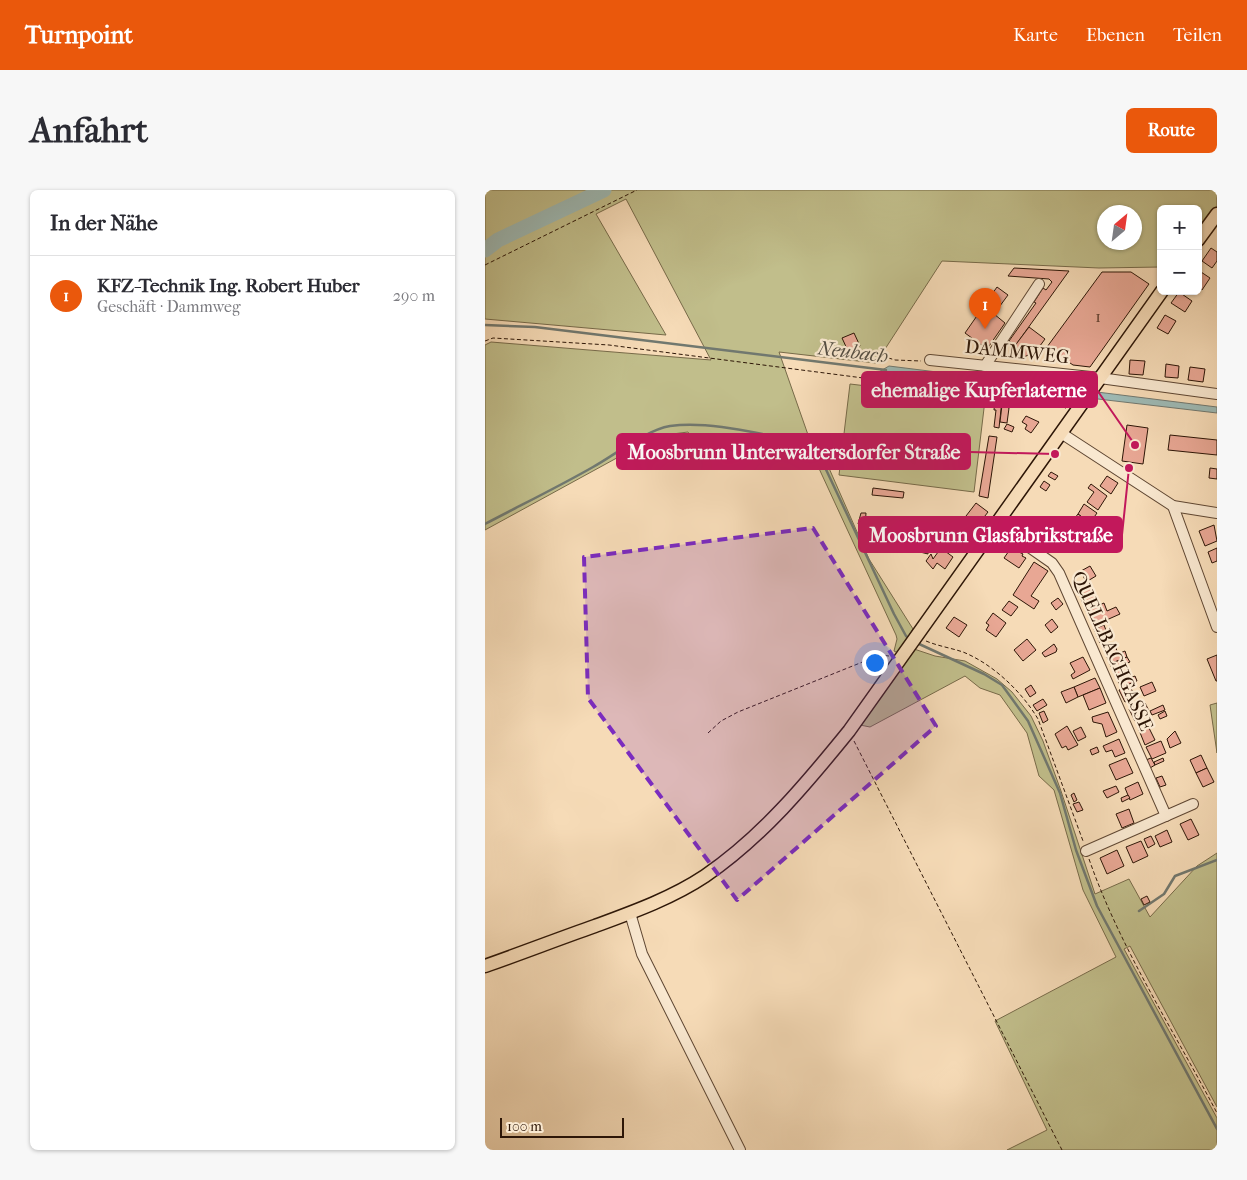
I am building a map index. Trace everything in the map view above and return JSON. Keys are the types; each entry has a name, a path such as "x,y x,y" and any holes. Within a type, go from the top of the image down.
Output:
{"main road":[{"path":"1202,235 1217,214"},
{"path":"485,966 630,913 699,880 740,849 802,788 849,731 1159,295"}],"street":[{"path":"985,366 1039,284"},
{"name":"DAMMWEG","path":"930,360 985,366 1097,383 1217,394"},
{"path":"1061,433 1173,506 1217,513"},
{"path":"1173,506 1217,627"},
{"name":"QUELLBACHGASSE","path":"996,524 1052,563 1059,573 1166,816"},
{"path":"1086,851 1193,804"},
{"path":"630,913 642,954 740,1150"}],"path":[{"path":"485,265 637,190"},
{"path":"485,341 493,338 609,345 1025,399 1078,409"},
{"path":"876,354 895,360 930,360"},
{"path":"912,641 930,642 963,652 985,664 1031,708 1038,719 1102,895 1126,944 1217,1113"},
{"path":"708,733 721,721 738,712 880,655 899,660"},
{"path":"849,731 1061,1150"}],"highlighted area":[{"path":"813,528 936,726 737,900 588,698 584,557"}],"shaded area":[{"path":"485,190 1217,190 1217,208 1202,229 1202,205 1157,205 1157,267 1099,268 942,261 876,363 779,352 813,449 821,450 869,559 913,629 898,653 894,651 896,635 810,449 718,438 707,461 688,432 657,436 485,530 485,345 491,342 711,360 626,199 596,214 666,335 485,319"},
{"path":"850,384 985,400 974,492 839,475"},
{"path":"914,649 935,656 965,661 997,679 1012,692 1031,716 1043,741 1061,791 1095,894 1129,879 1150,917 1197,866 1217,853 1217,1107 1130,946 1124,949 1217,1118 1217,1150 1007,1150 1047,1130 995,1021 1116,957 1083,890 1054,790 1039,776 1027,733 1000,695 980,688 965,676 870,727 860,725"},
{"path":"1217,703 1217,753 1210,705"}],"water":[{"path":"889,366 1217,407 1217,413 877,373"}],"building":[{"path":"1211,248 1217,252 1217,261 1212,268 1202,261"},
{"path":"1014,268 1069,271 1015,346 1009,341 1036,303 1034,302 1043,288 1046,290 1052,282 1049,279 1008,276"},
{"path":"1102,272 1131,272 1149,284 1090,367 1073,365 1047,347"},
{"path":"1202,273 1210,278 1202,290"},
{"path":"997,287 1008,295 994,314 1005,323 987,349 965,333"},
{"path":"1177,295 1183,295 1192,301 1185,312 1171,303"},
{"path":"1165,315 1176,321 1168,334 1157,328"},
{"path":"1029,327 1045,339 1031,358 1028,355 1021,359 1011,351"},
{"path":"854,333 860,346 848,351 842,338"},
{"path":"1130,360 1145,361 1143,375 1129,374"},
{"path":"1166,364 1179,366 1178,378 1165,377"},
{"path":"1190,367 1205,369 1203,382 1188,380"},
{"path":"995,399 1002,400 999,428 994,427"},
{"path":"1002,405 1009,408 1007,423 1000,422"},
{"path":"1026,416 1039,422 1031,433 1025,429 1027,425 1022,422"},
{"path":"1007,424 1014,427 1012,432 1004,429"},
{"path":"1127,425 1148,428 1143,464 1122,461"},
{"path":"1170,435 1217,440 1217,455 1168,450"},
{"path":"989,436 997,437 988,498 979,496"},
{"path":"1210,468 1217,469 1217,479 1209,478"},
{"path":"1051,472 1058,476 1055,480 1048,476"},
{"path":"1107,476 1118,483 1111,494 1100,486"},
{"path":"1044,481 1050,485 1046,491 1040,487"},
{"path":"1091,484 1107,496 1098,510 1087,502 1094,492 1088,488"},
{"path":"873,488 904,492 903,498 872,495"},
{"path":"976,503 988,512 978,525 966,516"},
{"path":"1084,504 1097,513 1090,523 1078,514"},
{"path":"861,513 866,513 865,527 858,524"},
{"path":"1078,514 1090,523 1083,532 1071,523"},
{"path":"1214,525 1217,541 1205,546 1199,531"},
{"path":"920,548 928,549 928,554 920,552"},
{"path":"941,548 953,557 945,569 937,563 933,569 926,561 931,554 933,559"},
{"path":"1011,548 1023,554 1022,556 1026,558 1019,568 1004,558"},
{"path":"1217,548 1217,561 1212,563 1208,552"},
{"path":"1034,562 1048,571 1031,596 1039,601 1034,609 1013,595"},
{"path":"1090,566 1096,576 1086,582 1081,571"},
{"path":"1090,583 1096,599 1083,604 1077,588"},
{"path":"1058,598 1063,604 1056,610 1051,603"},
{"path":"1009,601 1018,607 1011,616 1002,610"},
{"path":"1104,603 1107,611 1116,607 1120,614 1093,626 1086,611"},
{"path":"993,613 1006,623 996,637 986,630 989,625 986,623"},
{"path":"954,617 967,625 959,637 946,628"},
{"path":"1052,619 1058,627 1051,633 1045,625"},
{"path":"1104,625 1107,633 1111,631 1114,637 1100,643 1094,629"},
{"path":"1027,639 1036,650 1023,661 1014,650"},
{"path":"1054,644 1057,649 1056,652 1045,657 1042,653"},
{"path":"1115,645 1118,654 1125,651 1127,657 1110,664 1104,650"},
{"path":"1217,655 1217,681 1216,681 1207,659"},
{"path":"1083,657 1090,670 1073,679 1071,675 1075,672 1070,663"},
{"path":"1127,657 1130,662 1122,665 1123,675 1116,678 1110,664"},
{"path":"1127,675 1128,679 1119,683 1117,679"},
{"path":"1135,676 1137,681 1121,687 1119,683"},
{"path":"1095,678 1100,688 1078,697 1074,687"},
{"path":"1152,682 1156,691 1144,696 1140,687"},
{"path":"1031,685 1036,693 1030,697 1025,689"},
{"path":"1130,686 1135,697 1125,702 1119,690"},
{"path":"1074,687 1078,697 1066,703 1061,692"},
{"path":"1100,688 1106,703 1089,710 1083,695"},
{"path":"1043,699 1047,705 1037,711 1033,705"},
{"path":"1145,703 1149,711 1144,713 1146,716 1135,721 1129,709"},
{"path":"1163,705 1165,710 1152,715 1150,711"},
{"path":"1044,711 1048,720 1043,723 1039,713"},
{"path":"1165,711 1167,716 1160,719 1158,715"},
{"path":"1108,712 1117,732 1106,737 1102,724 1093,722 1092,717"},
{"path":"1067,726 1078,745 1068,750 1066,746 1062,748 1055,734"},
{"path":"1148,726 1155,740 1145,745 1139,730"},
{"path":"1081,727 1086,737 1078,741 1073,731"},
{"path":"1175,731 1181,743 1170,748 1167,739"},
{"path":"1119,739 1125,753 1115,757 1112,750 1106,752 1103,746"},
{"path":"1161,741 1166,753 1152,759 1146,747"},
{"path":"1097,747 1099,752 1092,755 1090,750"},
{"path":"1201,755 1207,768 1196,773 1190,760"},
{"path":"1126,758 1133,773 1116,780 1109,765"},
{"path":"1151,758 1155,765 1150,768 1146,760"},
{"path":"1163,758 1164,761 1155,765 1154,762"},
{"path":"1207,768 1214,782 1203,787 1196,773"},
{"path":"1162,776 1166,785 1160,787 1156,778"},
{"path":"1138,782 1143,794 1130,800 1125,788"},
{"path":"1116,786 1119,792 1107,798 1103,791"},
{"path":"1074,793 1077,800 1074,802 1071,795"},
{"path":"1128,795 1130,798 1122,802 1121,798"},
{"path":"1079,802 1083,810 1077,812 1073,804"},
{"path":"1129,809 1134,823 1122,828 1116,814"},
{"path":"1191,819 1199,835 1188,840 1180,824"},
{"path":"1167,830 1172,842 1160,847 1155,836"},
{"path":"1151,836 1155,844 1148,848 1144,839"},
{"path":"1141,841 1148,856 1133,863 1126,847"},
{"path":"1117,850 1124,866 1107,874 1100,858"},
{"path":"1147,896 1150,902 1144,905 1141,899"}],"waterway":[{"path":"485,250 498,240 604,190"},
{"name":"Neubach","path":"485,325 535,327 886,370"},
{"path":"485,524 580,474 661,428 705,425 814,444 894,614 906,636 910,639"},
{"path":"917,643 984,674 1002,685 1028,721 1060,793 1076,850 1097,906 1217,1129"},
{"path":"1139,911 1164,894 1175,876 1217,860"}],"place":[{"name":"KFZ-Technik Ing. Robert Huber","path":"985,329"},
{"name":"ehemalige Kupferlaterne","path":"1135,445"},
{"name":"Moosbrunn Unterwaltersdorfer Straße","path":"1055,454"},
{"name":"Moosbrunn Glasfabrikstraße","path":"1129,468"}]}
